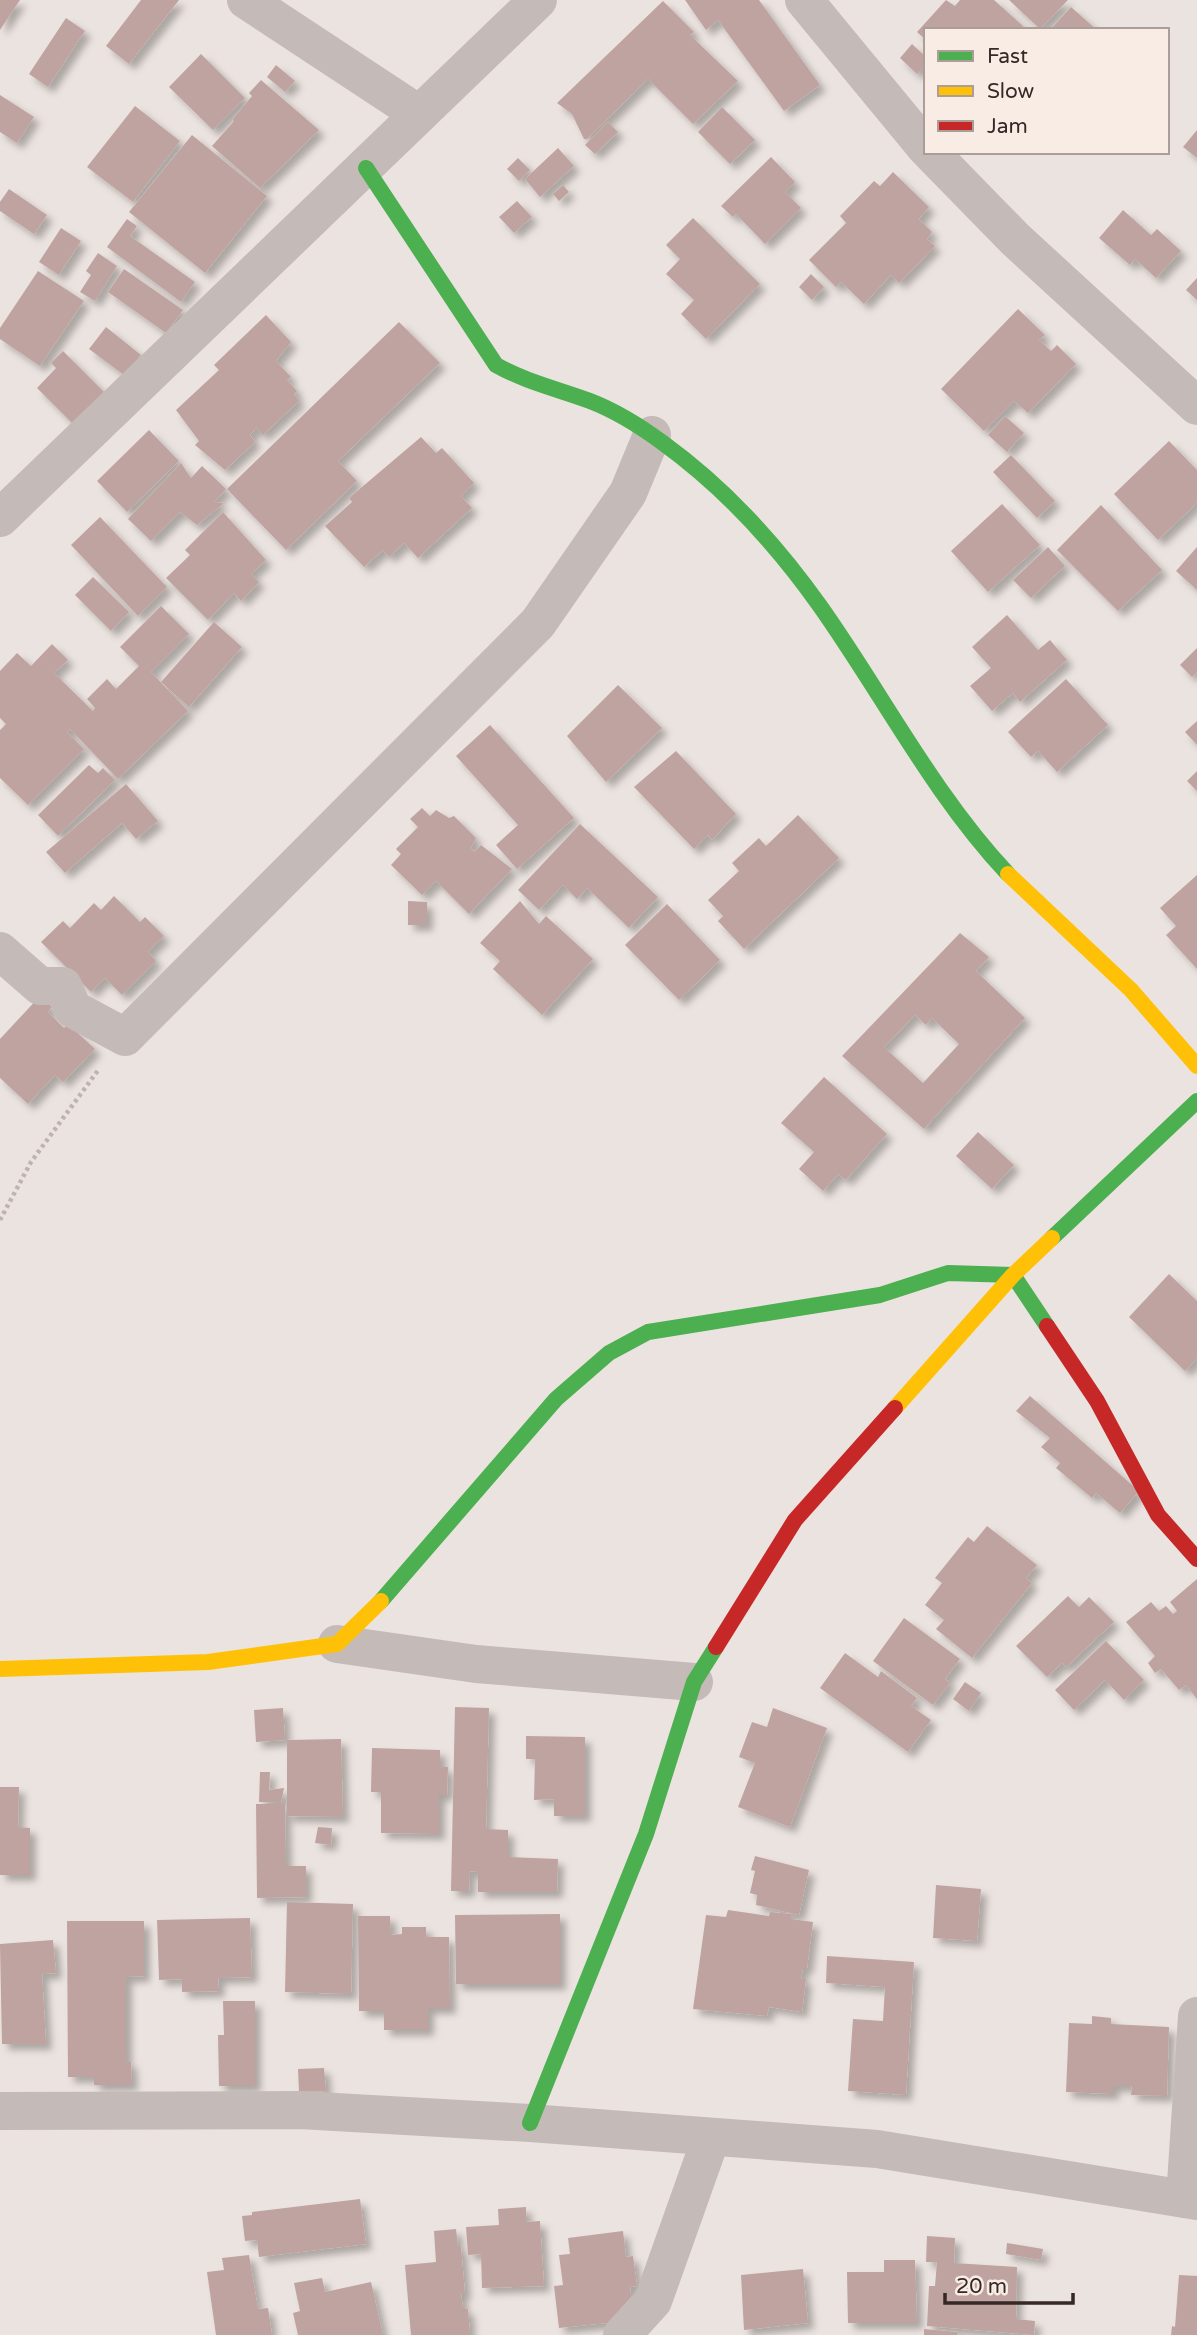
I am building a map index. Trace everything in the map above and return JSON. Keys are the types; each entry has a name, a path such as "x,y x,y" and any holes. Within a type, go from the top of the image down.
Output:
{"street":[{"path":"246,0 419,114"},
{"path":"0,518 538,0"},
{"path":"804,0 924,146"},
{"path":"932,154 1015,239 1197,406"},
{"path":"366,168 496,365 522,380 602,406 652,435 716,486 749,519 820,604 874,693 971,831 1004,871 1133,992 1197,1066"},
{"path":"0,951 40,986 63,986 73,1009 125,1037 538,623 628,493 652,435"},
{"path":"530,2123 646,1834 694,1682 795,1520 1013,1275 1197,1101"},
{"path":"337,1644 381,1601 556,1399 587,1371 626,1342 648,1332 685,1324 880,1295 948,1273 1013,1275"},
{"path":"1013,1275 1097,1401 1158,1515 1197,1559"},
{"path":"0,1669 208,1662 337,1644 476,1664 694,1682"},
{"path":"0,2112 300,2110 530,2123 877,2149 1191,2200 1197,2016"},
{"path":"622,2335 653,2301 711,2138"}],"path":[{"path":"0,1220 31,1162 92,1076 125,1037"}],"building":[{"path":"0,0 20,0 0,30"},
{"path":"141,0 179,0 129,64 106,46"},
{"path":"685,0 759,0 820,85 784,111 718,20 706,30"},
{"path":"946,0 955,6 960,0 994,0 1023,26 924,28 924,38 917,32"},
{"path":"1009,0 1068,0 1039,28"},
{"path":"663,1 694,32 690,35 738,81 693,124 648,79 584,139 572,114 557,103"},
{"path":"1071,7 1095,28 1052,28"},
{"path":"66,18 85,31 48,87 29,74"},
{"path":"912,44 924,55 924,67 917,74 900,58"},
{"path":"201,54 245,98 213,130 169,87"},
{"path":"276,65 295,81 285,92 267,77"},
{"path":"261,80 319,130 260,188 212,146 234,121 232,120 252,96 249,93"},
{"path":"0,95 34,117 17,143 0,132"},
{"path":"135,106 180,141 133,202 87,167"},
{"path":"722,107 755,140 730,164 698,132"},
{"path":"608,122 618,132 595,154 585,145"},
{"path":"1197,130 1197,158 1183,147"},
{"path":"192,135 267,196 205,273 129,212"},
{"path":"558,148 574,166 540,197 525,179"},
{"path":"771,157 795,182 785,192 801,208 765,244 736,214 733,217 721,206"},
{"path":"518,158 530,170 519,181 507,169"},
{"path":"893,172 929,207 919,219 932,232 927,239 935,246 899,283 891,275 864,304 841,282 836,287 809,260 846,223 840,216 874,181 880,186"},
{"path":"563,185 569,192 559,201 553,194"},
{"path":"9,189 47,215 34,234 0,211 0,202"},
{"path":"517,201 532,217 514,233 499,217"},
{"path":"1123,210 1151,235 1157,229 1181,251 1156,278 1135,259 1130,265 1099,238"},
{"path":"693,218 760,284 706,339 681,314 694,300 666,274 680,259 666,245"},
{"path":"127,219 137,226 130,236 195,282 181,302 107,247"},
{"path":"61,228 81,241 59,275 39,262"},
{"path":"98,253 117,266 95,301 80,292 91,275 86,271"},
{"path":"124,269 183,310 166,333 108,292"},
{"path":"38,271 84,301 40,366 0,339 0,328"},
{"path":"811,274 824,287 812,300 799,287"},
{"path":"1197,278 1197,300 1186,290"},
{"path":"1018,309 1045,335 1039,340 1051,351 1057,345 1076,364 1028,413 1014,401 984,431 941,389"},
{"path":"266,315 291,342 276,361 291,377 287,380 297,391 294,394 299,401 263,435 256,428 250,435 255,442 225,470 195,445 199,441 176,410 219,370 214,365"},
{"path":"399,322 440,363 338,461 357,481 286,550 227,489"},
{"path":"106,327 141,355 124,375 89,349"},
{"path":"63,351 104,392 82,433 37,388 56,368 51,363"},
{"path":"1005,416 1024,433 1007,452 988,435"},
{"path":"149,430 179,461 127,512 97,481"},
{"path":"421,437 436,453 442,448 474,483 461,496 472,508 418,558 404,543 389,557 383,550 364,567 325,526 352,502 349,498"},
{"path":"1169,441 1197,470 1197,503 1158,540 1114,494"},
{"path":"1011,455 1055,501 1037,518 993,472"},
{"path":"181,463 191,478 202,466 226,489 214,502 224,503 197,525 180,512 151,541 128,519"},
{"path":"1002,504 1040,545 988,592 951,551"},
{"path":"1101,505 1162,570 1118,611 1057,550"},
{"path":"223,512 266,560 251,574 259,582 241,601 234,593 208,620 166,578 190,555 185,550"},
{"path":"100,517 167,587 138,616 71,545"},
{"path":"1048,547 1065,566 1031,598 1013,580"},
{"path":"1197,547 1197,590 1176,571"},
{"path":"93,577 129,612 111,631 75,595"},
{"path":"161,606 189,634 151,672 188,711 118,779 70,729 67,732 84,749 28,805 0,778 0,730 6,724 0,718 0,671 17,653 31,666 52,644 68,660 54,673 93,711 95,708 87,699 107,679 116,689 139,666 120,647"},
{"path":"1007,615 1038,650 1050,640 1067,660 1020,702 1013,693 992,711 970,686 991,668 972,647"},
{"path":"214,622 242,647 189,707 161,682"},
{"path":"1197,648 1197,672 1192,677 1180,665"},
{"path":"1066,679 1108,725 1057,772 1038,751 1031,757 1008,732"},
{"path":"618,685 662,728 606,782 567,736"},
{"path":"1197,721 1197,745 1185,732"},
{"path":"490,725 574,818 517,869 496,845 518,825 456,756"},
{"path":"676,751 736,814 712,840 708,835 694,849 634,787"},
{"path":"89,765 98,773 103,768 115,780 58,836 38,815"},
{"path":"1197,771 1197,791 1187,781"},
{"path":"126,784 158,821 136,839 122,823 65,873 46,852"},
{"path":"422,808 430,816 436,810 449,818 454,816 476,838 471,848 474,852 481,845 512,869 469,914 436,881 422,895 391,865 401,854 396,849 418,827 410,819"},
{"path":"798,815 839,858 744,949 718,921 723,916 708,900 739,871 732,863 759,838 766,846"},
{"path":"580,824 658,897 629,928 587,888 577,899 563,885 539,910 518,890"},
{"path":"1197,875 1197,969 1166,935 1176,926 1160,908"},
{"path":"114,896 140,922 145,917 164,936 148,952 156,961 122,995 105,978 91,992 41,942 63,921 70,928 94,903 101,910"},
{"path":"408,901 427,902 427,925 408,925"},
{"path":"520,901 539,924 546,916 593,959 542,1015 493,969 500,961 480,943"},
{"path":"667,904 720,960 679,1000 625,945"},
{"path":"960,933 989,957 976,971 1025,1018 924,1129 842,1056","holes":["915,1015 926,1025 932,1018 959,1044 923,1083 884,1047"]},
{"path":"40,996 52,1007 48,1012 64,1028 68,1024 95,1049 63,1082 55,1075 28,1104 0,1078 0,1039"},
{"path":"824,1077 887,1134 846,1180 838,1174 823,1191 799,1169 814,1152 781,1123"},
{"path":"978,1132 1014,1165 992,1189 956,1156"},
{"path":"1169,1274 1197,1301 1197,1359 1185,1371 1129,1317"},
{"path":"1030,1396 1139,1491 1120,1513 1096,1493 1092,1498 1056,1468 1060,1463 1041,1447 1050,1438 1016,1411"},
{"path":"987,1526 1037,1565 1026,1578 1032,1583 972,1658 936,1629 944,1620 925,1605 942,1583 935,1578 968,1537 974,1542"},
{"path":"1197,1579 1197,1699 1186,1685 1179,1690 1161,1669 1155,1673 1148,1663 1155,1656 1126,1622 1151,1602 1159,1611 1166,1606 1173,1614 1177,1611 1170,1602"},
{"path":"1068,1596 1079,1607 1089,1597 1114,1622 1066,1667 1062,1663 1047,1677 1016,1646"},
{"path":"904,1618 960,1659 945,1679 950,1683 933,1705 873,1661"},
{"path":"1106,1641 1144,1680 1124,1700 1105,1680 1074,1710 1055,1690"},
{"path":"845,1653 878,1677 881,1671 917,1698 911,1706 931,1720 908,1752 820,1688"},
{"path":"965,1682 981,1693 969,1711 953,1699"},
{"path":"455,1707 489,1708 486,1829 508,1830 508,1857 558,1859 557,1892 478,1892 478,1872 470,1871 469,1891 451,1891"},
{"path":"283,1708 285,1740 256,1742 254,1710"},
{"path":"773,1708 827,1728 790,1827 738,1807 755,1763 739,1757 752,1722 767,1727"},
{"path":"526,1736 585,1737 585,1816 554,1816 554,1799 534,1800 535,1759 526,1759"},
{"path":"341,1739 343,1817 287,1816 287,1740"},
{"path":"372,1748 440,1750 440,1767 448,1767 447,1795 439,1795 439,1834 381,1833 381,1792 371,1792"},
{"path":"260,1772 270,1772 269,1790 284,1788 281,1803 259,1802"},
{"path":"0,1787 19,1787 18,1827 30,1828 30,1875 0,1875"},
{"path":"256,1804 285,1804 286,1866 306,1866 306,1897 257,1898"},
{"path":"318,1827 332,1828 331,1845 315,1843"},
{"path":"755,1856 809,1870 799,1915 756,1905 757,1895 750,1893"},
{"path":"936,1885 981,1889 977,1941 933,1938"},
{"path":"287,1902 353,1904 351,1994 285,1992"},
{"path":"728,1910 769,1916 770,1912 791,1914 791,1919 813,1922 807,1968 803,1968 801,1979 806,1979 802,2012 769,2007 767,2016 693,2009 706,1915 726,1917"},
{"path":"560,1914 560,1984 456,1984 455,1915"},
{"path":"358,1916 390,1916 391,1935 402,1934 402,1927 426,1927 426,1937 449,1937 450,2008 428,2008 428,2030 384,2030 384,2011 359,2011"},
{"path":"250,1918 252,1977 218,1978 219,1991 182,1992 182,1979 159,1980 157,1920"},
{"path":"67,1921 144,1921 144,1976 126,1977 126,2062 131,2062 132,2085 94,2085 93,2077 68,2077"},
{"path":"53,1940 56,1973 42,1974 46,2044 2,2044 0,1944"},
{"path":"827,1956 914,1962 906,2095 848,2091 853,2019 883,2021 885,1987 826,1983"},
{"path":"223,2001 255,2001 255,2086 219,2086 218,2035 224,2035"},
{"path":"1092,2016 1111,2018 1111,2024 1169,2027 1167,2096 1131,2095 1132,2086 1113,2086 1113,2094 1066,2092 1069,2023 1092,2024"},
{"path":"324,2068 326,2091 299,2092 298,2069"},
{"path":"360,2199 366,2244 259,2257 257,2240 245,2241 242,2216 252,2215 252,2212"},
{"path":"526,2207 526,2222 540,2221 544,2286 482,2288 481,2254 468,2255 466,2227 499,2225 498,2209"},
{"path":"456,2229 458,2247 461,2247 465,2294 461,2294 463,2309 468,2309 470,2335 411,2335 405,2265 436,2262 434,2231"},
{"path":"623,2231 626,2257 633,2256 637,2286 630,2287 634,2320 559,2328 554,2286 563,2285 559,2255 570,2254 568,2238"},
{"path":"927,2236 955,2238 954,2263 1017,2267 1016,2319 1035,2321 1034,2335 927,2326 929,2286 935,2286 937,2262 926,2262"},
{"path":"1007,2243 1043,2249 1041,2260 1006,2254"},
{"path":"249,2255 258,2309 268,2308 272,2335 216,2335 207,2272 224,2270 222,2258"},
{"path":"884,2260 915,2260 917,2323 848,2323 847,2272 884,2272"},
{"path":"803,2269 808,2323 744,2330 741,2275"},
{"path":"1179,2275 1197,2276 1197,2335 1171,2335 1172,2326 1175,2327"},
{"path":"322,2278 325,2292 371,2282 383,2335 298,2335 293,2313 300,2311 294,2283"},
{"path":"924,2329 957,2332 957,2335 924,2335"}],"traffic: fast":[{"path":"366,168 496,365 530,381 600,405 637,425 686,460 748,518 786,561 820,606 932,778 1008,874"},
{"path":"1052,1238 1197,1101"},
{"path":"381,1601 556,1399 609,1353 648,1332 880,1295 948,1273 1013,1275 1047,1326"},
{"path":"530,2123 646,1834 694,1682 716,1647"}],"traffic: slow":[{"path":"1008,874 1131,990 1197,1066"},
{"path":"895,1408 1013,1275 1052,1238"},
{"path":"0,1669 208,1662 337,1644 381,1601"}],"traffic: jam":[{"path":"1047,1326 1097,1401 1158,1515 1197,1559"},
{"path":"716,1647 795,1520 895,1408"}]}
